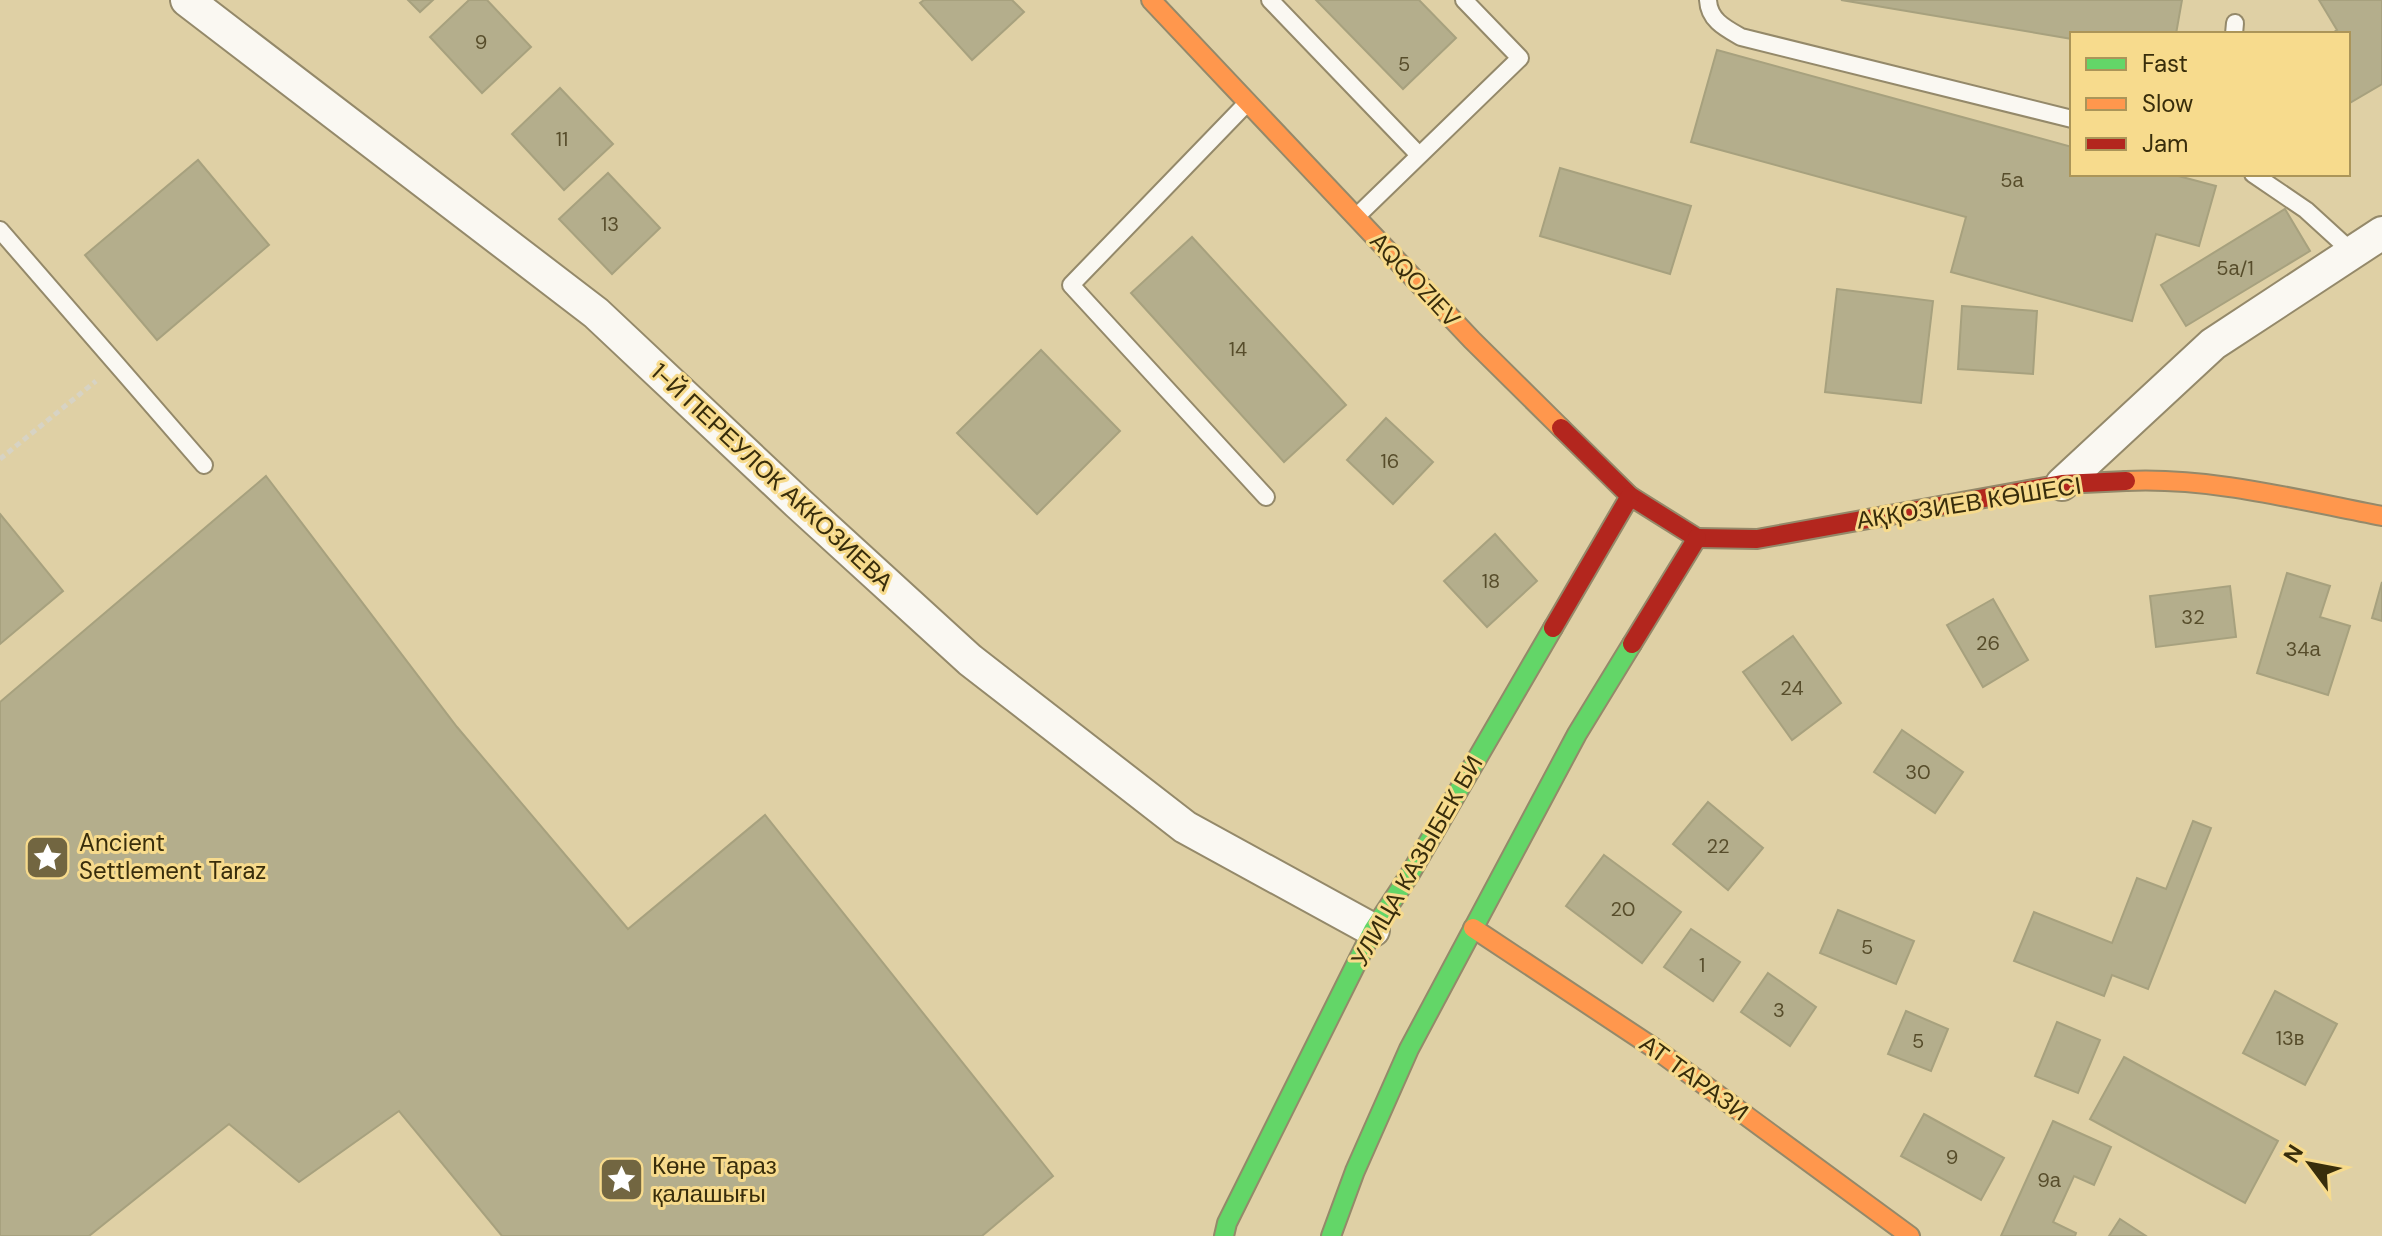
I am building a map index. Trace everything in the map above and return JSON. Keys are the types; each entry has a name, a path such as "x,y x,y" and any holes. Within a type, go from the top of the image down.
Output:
{"main road":[{"name":"AQQOZIEV","path":"1151,0 1472,340 1630,496 1697,538"},
{"name":"АҚҚОЗИЕВ КӨШЕСІ","path":"1697,538 1757,539 2062,484 2154,480 2241,489 2382,516"},
{"name":"УЛИЦА КАЗЫБЕК БИ","path":"1224,1236 1227,1223 1373,930 1410,874 1630,496"},
{"path":"1331,1236 1355,1171 1409,1049 1577,734 1697,538"},
{"name":"АТ ТАРАЗИ","path":"1473,928 1654,1048 1910,1236"}],"street":[{"name":"1-Й ПЕРЕУЛОК АККОЗИЕВА","path":"187,0 596,313 970,660 1185,827 1373,930"},
{"path":"2062,484 2213,344 2382,233"}],"lane":[{"path":"1270,0 1419,155"},
{"path":"1356,217 1520,58 1464,0"},
{"path":"1708,0 1709,11 1720,25 1741,37 2070,119"},
{"path":"1247,103 1071,285 1266,497"},
{"path":"2256,176 2306,210 2352,252"},
{"path":"0,230 204,465"}],"path":[{"path":"0,459 117,364"}],"building":[{"path":"408,0 433,0 420,12"},
{"path":"469,0 487,0 531,47 482,93 430,37"},
{"path":"924,0 1012,0 1024,12 972,60 920,3"},
{"path":"1316,0 1419,0 1456,38 1403,89"},
{"path":"1841,0 2182,0 2176,32 2070,32 2070,39"},
{"path":"2319,0 2382,0 2382,84 2350,103 2350,32 2334,32 2337,30"},
{"path":"1717,50 2070,146 2070,176 2178,176 2216,186 2199,246 2156,234 2132,321 1951,272 1966,217 1691,142"},
{"path":"560,88 613,144 564,190 512,134"},
{"path":"198,160 269,245 157,340 85,255"},
{"path":"1560,168 1691,206 1670,274 1540,236"},
{"path":"608,173 660,228 612,274 559,219"},
{"path":"2285,209 2310,251 2186,326 2161,285"},
{"path":"1192,237 1346,405 1284,462 1131,293"},
{"path":"1837,289 1933,301 1921,403 1825,392"},
{"path":"1962,306 2037,311 2033,374 1958,369"},
{"path":"1041,350 1120,431 1037,514 957,433"},
{"path":"1386,418 1433,462 1393,504 1347,460"},
{"path":"266,476 457,727 628,929 765,815 1053,1176 982,1236 502,1236 399,1111 299,1182 229,1124 89,1236 0,1236 0,702"},
{"path":"0,514 63,591 0,644"},
{"path":"1495,534 1537,581 1487,627 1444,581"},
{"path":"2287,573 2330,586 2320,617 2350,626 2328,695 2257,673"},
{"path":"2382,582 2382,621 2372,618"},
{"path":"2230,586 2236,637 2156,647 2150,596"},
{"path":"1993,599 2028,660 1983,687 1947,625"},
{"path":"1793,636 1841,703 1792,740 1743,672"},
{"path":"1902,730 1963,772 1935,813 1874,772"},
{"path":"1708,802 1763,848 1728,890 1673,844"},
{"path":"2193,821 2211,828 2148,989 2112,975 2104,996 2014,961 2034,912 2112,943 2137,878 2166,889"},
{"path":"1604,855 1681,912 1642,963 1566,906"},
{"path":"1838,910 1914,941 1896,984 1820,953"},
{"path":"1691,929 1740,962 1713,1001 1664,967"},
{"path":"1768,973 1816,1007 1790,1046 1741,1012"},
{"path":"2275,991 2337,1024 2305,1085 2243,1053"},
{"path":"1906,1011 1948,1029 1931,1071 1888,1054"},
{"path":"2057,1022 2100,1040 2078,1093 2035,1076"},
{"path":"2124,1057 2278,1141 2245,1203 2090,1119"},
{"path":"1924,1114 2004,1158 1981,1200 1901,1156"},
{"path":"2053,1121 2111,1147 2094,1185 2074,1176 2053,1222 2076,1233 2075,1236 2001,1236"},
{"path":"2120,1219 2146,1236 2109,1236"}],"traffic: fast":[{"path":"1224,1236 1227,1223 1373,930 1410,874 1553,628"},
{"path":"1331,1236 1355,1171 1409,1049 1577,734 1632,644"}],"traffic: slow":[{"path":"1151,0 1472,340 1561,428"},
{"path":"2126,481 2223,486 2382,516"},
{"path":"1473,928 1654,1048 1910,1236"}],"traffic: jam":[{"path":"1561,428 1630,496 1697,538"},
{"path":"1697,538 1757,539 2062,484 2126,481"},
{"path":"1553,628 1630,496"},
{"path":"1632,644 1697,538"}],"place":[{"name":"Ancient Settlement Taraz","path":"48,857"},
{"name":"Көне Тараз қалашығы","path":"621,1180"}]}
